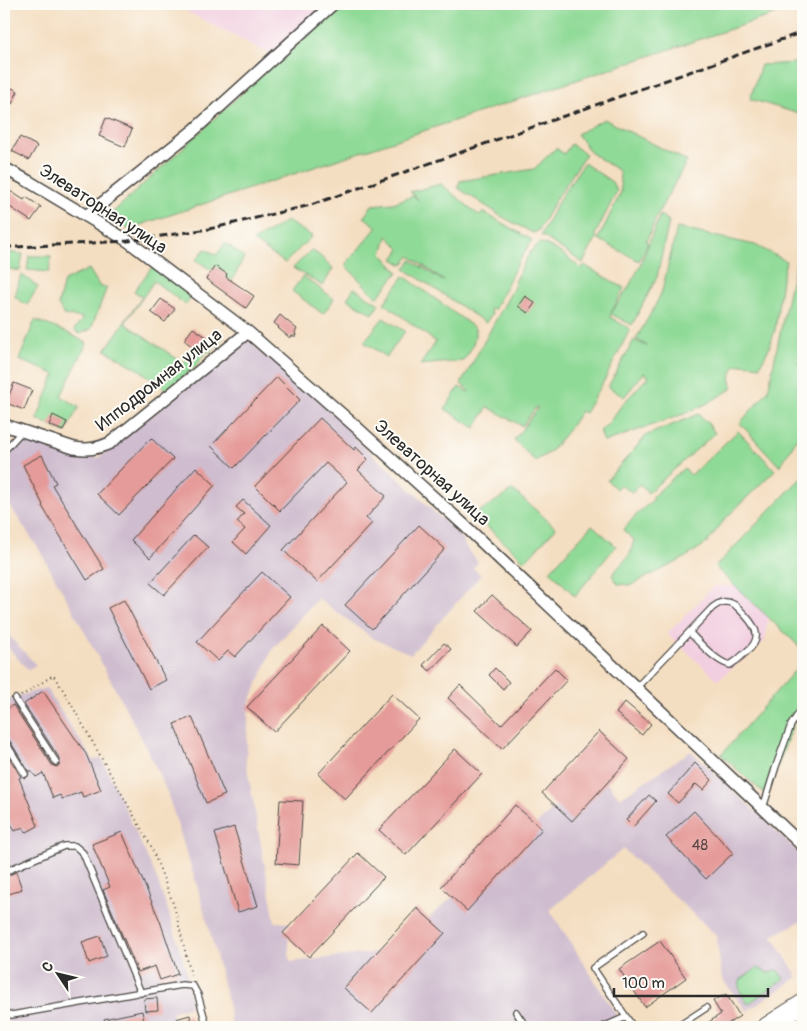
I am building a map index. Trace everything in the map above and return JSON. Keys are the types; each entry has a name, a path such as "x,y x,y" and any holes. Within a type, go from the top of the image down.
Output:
{"highway":[{"path":"766,1027 803,1004"}],"street":[{"path":"86,216 194,130 333,4"},
{"name":"Элеваторная улица","path":"4,168 28,180 128,241 248,332 464,525 803,846"},
{"name":"Ипподромная улица","path":"4,425 74,448 98,449 110,443 248,332"}],"lane":[{"path":"4,451 22,431"},
{"path":"636,688 689,632 712,608 717,604 727,602 738,607 752,623 757,635 751,649 730,665 726,665 718,660 689,632"},
{"path":"16,699 56,762"},
{"path":"762,808 791,725 803,708"},
{"path":"4,740 25,774"},
{"path":"4,872 64,846 75,846 83,853 142,993"},
{"path":"633,1027 594,968 643,933"},
{"path":"4,1013 12,1015 182,985 194,986 207,1027"},
{"path":"677,1027 706,1008"},
{"path":"516,1012 526,1027"},
{"path":"603,1027 626,1017"}],"path":[{"path":"16,699 53,675 65,693 151,846 174,906 194,986"}],"shaded area":[{"path":"172,4 342,4 279,59"},
{"path":"248,339 351,430 354,434 353,436 459,534 465,546 478,562 473,568 481,575 411,654 372,638 318,598 272,650 249,704 246,762 275,922 290,923 284,929 288,933 290,962 391,951 597,771 620,798 691,751 803,856 803,920 772,936 798,977 747,1011 722,979 716,935 623,849 550,910 624,1027 232,1027 215,951 198,889 167,792 146,746 69,603 40,551 4,497 4,456 22,435 98,458"},
{"path":"714,586 736,586 768,617 765,641 718,680 667,634"},
{"path":"4,630 36,665 28,670 4,643"},
{"path":"46,688 93,760 102,759 155,874 187,973 191,1006 172,1012 175,1026 4,1027 4,793 37,780 4,791 4,700"}],"green space":[{"path":"342,4 803,5 128,229 110,215 279,59"},
{"path":"803,64 803,115 750,99 761,65"},
{"path":"604,119 687,161 658,213 646,242 648,243 639,261 598,239 621,192 619,171 591,153 577,134"},
{"path":"571,144 586,154 538,231 533,233 497,214 458,188 460,181 534,169 556,148 564,154"},
{"path":"584,163 612,182 617,191 595,235 597,237 583,263 541,235 560,198"},
{"path":"441,184 480,216 483,212 532,240 514,270 494,310 491,309 490,312 492,313 486,323 405,269 411,260 444,281 410,256 403,265 393,259 400,249 387,236 382,254 398,272 377,298 345,265 377,227 364,217 372,205 393,203 413,196 419,200 410,192"},
{"path":"660,215 669,221 657,277 632,325 611,314 610,317 630,329 605,379 585,413 581,411 550,452 535,461 514,440 538,408 536,407 522,426 488,407 475,428 445,409 459,387 469,391 461,384 515,285 525,261 535,246 540,243 550,246 581,269 584,265 624,288 611,313 639,268"},
{"path":"287,221 312,236 285,263 253,241"},
{"path":"677,228 755,245 786,261 775,330 769,348 760,366 744,364 735,366 730,378 733,388 706,404 684,414 604,442 600,431 644,381 648,379 648,376 644,373 624,397 608,387 634,340 647,346 636,339 662,291"},
{"path":"225,243 244,257 231,283 196,260 205,249 217,255"},
{"path":"311,250 333,268 323,286 293,268"},
{"path":"4,252 23,254 20,271 4,268"},
{"path":"29,256 51,256 49,272 27,270"},
{"path":"797,259 803,260 803,359 797,363 803,365 803,428 779,466 740,423 768,391"},
{"path":"152,267 192,296 186,305 154,281 125,323 183,363 218,332 224,337 168,391 140,370 105,350 142,297 134,291"},
{"path":"89,269 100,287 107,287 91,329 80,334 74,330 83,318 64,315 58,305 64,281"},
{"path":"21,274 38,287 27,305 15,297"},
{"path":"303,276 334,299 323,314 292,291"},
{"path":"404,276 475,328 472,346 463,361 420,365 436,342 384,303"},
{"path":"354,288 379,304 373,314 347,299"},
{"path":"383,318 405,331 387,357 364,342"},
{"path":"35,320 66,332 87,343 61,396 79,407 65,433 37,419 55,374 19,360"},
{"path":"699,414 715,433 648,493 640,484 632,492 620,485 616,489 607,480 647,435"},
{"path":"738,431 775,470 725,519 707,543 681,560 631,585 618,584 612,575 630,554 634,540 623,530 654,499 652,497 684,468 691,475"},
{"path":"803,476 803,650 715,567"},
{"path":"513,490 556,528 525,561 474,515"},
{"path":"592,525 616,546 575,596 550,571"},
{"path":"803,661 803,704 795,719 767,796 721,755"},
{"path":"757,968 769,973 777,969 784,979 748,1004 739,989 740,980"}],"building":[{"path":"4,84 18,91 12,104 4,101"},
{"path":"106,118 132,129 125,147 99,136"},
{"path":"20,137 37,146 29,160 12,151"},
{"path":"4,187 24,200 26,197 41,207 31,221 4,203"},
{"path":"215,266 227,274 226,277 254,296 246,308 206,279"},
{"path":"525,296 535,303 528,313 518,306"},
{"path":"161,299 175,309 165,322 151,312"},
{"path":"280,315 297,329 295,332 296,336 290,338 274,323"},
{"path":"193,328 208,338 198,351 184,340"},
{"path":"277,377 300,400 234,468 211,446"},
{"path":"14,383 32,390 24,410 6,403"},
{"path":"53,415 67,422 63,431 49,425"},
{"path":"320,418 354,450 356,447 368,459 358,470 386,496 366,518 372,523 317,582 283,550 347,482 326,463 280,511 255,486"},
{"path":"151,438 173,459 119,515 97,494"},
{"path":"42,455 56,483 52,485 104,569 87,580 42,506 23,465"},
{"path":"196,467 215,485 150,558 131,540"},
{"path":"243,500 271,525 246,554 233,542 245,529 237,522 244,514 236,507"},
{"path":"419,525 445,549 372,629 345,605"},
{"path":"194,535 208,547 164,595 150,583"},
{"path":"262,572 290,597 235,657 228,651 218,661 197,642"},
{"path":"492,595 532,631 517,647 477,611"},
{"path":"124,600 166,680 149,689 108,608"},
{"path":"323,626 350,651 274,732 247,707"},
{"path":"444,643 451,649 430,671 423,665"},
{"path":"495,668 509,682 503,689 489,675"},
{"path":"555,668 567,680 502,749 448,698 460,685 501,725"},
{"path":"43,691 86,754 101,790 83,797 81,792 62,799 60,795 53,798 43,773 36,777 31,771 29,772 8,738 4,735 4,711 13,705 52,765 56,767 60,765 60,759 24,704"},
{"path":"392,694 419,719 345,799 318,774"},
{"path":"625,702 651,724 642,735 616,713"},
{"path":"192,717 225,795 206,803 174,724"},
{"path":"599,731 629,759 572,821 542,793"},
{"path":"4,749 21,777 19,778 38,826 27,832 23,827 15,831 4,810"},
{"path":"455,749 482,774 406,855 379,830"},
{"path":"695,763 712,780 703,790 696,784 678,803 668,794"},
{"path":"649,795 656,801 633,827 626,820"},
{"path":"280,800 303,801 299,865 276,863"},
{"path":"515,805 542,829 467,911 441,887"},
{"path":"694,811 733,853 706,879 666,837"},
{"path":"234,827 258,906 238,912 215,833"},
{"path":"122,832 160,921 178,974 160,980 155,966 138,972 103,890 110,887 92,844"},
{"path":"358,853 384,877 309,957 283,933"},
{"path":"16,872 22,889 4,896 4,877"},
{"path":"417,908 445,933 372,1013 344,988"},
{"path":"100,936 107,956 89,963 82,942"},
{"path":"660,941 686,978 645,1007 619,969"},
{"path":"726,994 740,1016 723,1027 701,1027 721,1014 713,1001"},
{"path":"157,998 158,1010 145,1011 144,999"},
{"path":"142,1011 145,1027 106,1027 104,1019"},
{"path":"190,1015 192,1025 178,1027 176,1019"}],"railway":[{"path":"4,247 128,241 209,229 311,205 803,32"}]}
